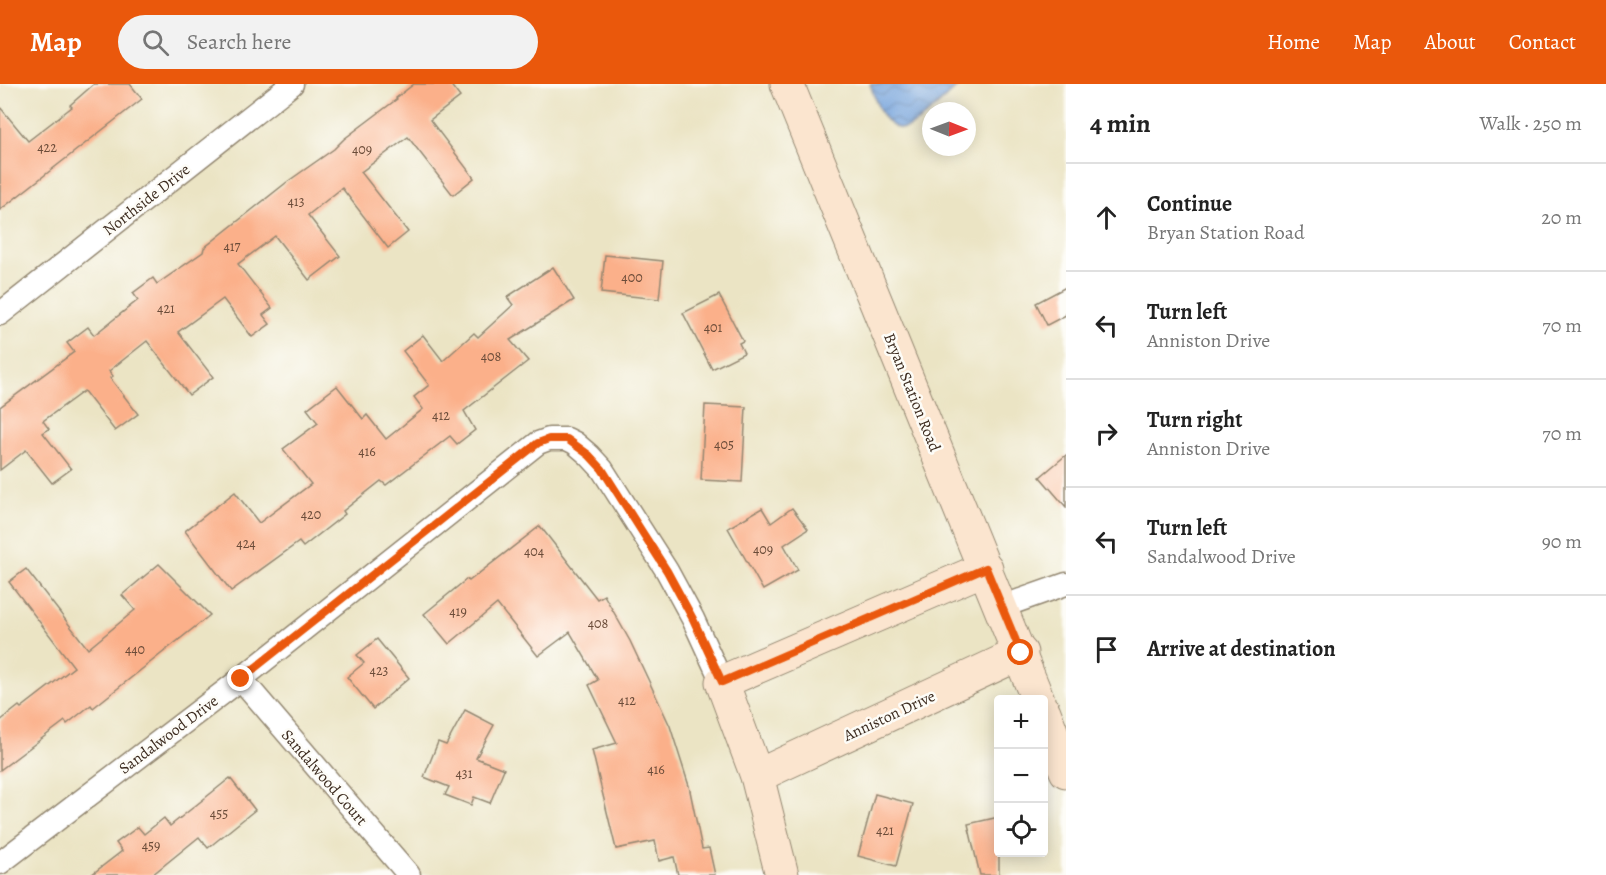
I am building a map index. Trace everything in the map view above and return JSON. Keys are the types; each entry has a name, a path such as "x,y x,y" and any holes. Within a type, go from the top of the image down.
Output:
{"street":[{"name":"Northside Drive","path":"0,314 292,84"},
{"name":"Bryan Station Road","path":"786,84 1037,695"},
{"name":"Sandalwood Drive","path":"0,863 241,679 538,443 549,439 567,439 589,455 608,479 667,571 693,619 722,682"},
{"path":"782,875 757,776 722,682 986,568"},
{"path":"1001,608 1066,584"},
{"name":"Anniston Drive","path":"757,776 1021,653"},
{"name":"Sandalwood Court","path":"241,679 409,875"},
{"path":"1048,723 1066,771"}],"water":[{"path":"870,84 960,84 940,102 922,102 922,118 911,126 903,128 890,123 877,104"}],"building":[{"path":"94,84 130,84 142,99 0,210 0,107 28,141 72,107 70,105"},
{"path":"414,84 450,84 460,97 430,120 474,178 453,195 408,137 361,172 408,232 388,248 342,188 308,215 340,256 309,280 275,236 238,264 272,308 263,315 270,324 252,337 223,299 178,332 213,377 189,395 147,341 109,371 113,376 110,378 138,414 115,431 84,391 43,421 49,429 43,433 71,469 52,483 26,450 0,470 0,407 74,352 67,343 88,327 94,335 138,300 133,293 153,278 157,284 203,252 204,248 287,182 334,149"},
{"path":"605,255 663,261 659,299 601,293"},
{"path":"553,267 574,300 510,340 528,361 464,411 475,430 457,444 450,436 386,485 381,481 343,511 345,514 303,547 299,542 231,591 185,531 235,492 259,523 311,484 283,449 318,423 307,409 337,386 363,419 367,415 386,439 423,409 414,397 429,385 403,351 423,335 443,361 474,333 478,337 513,305 507,297"},
{"path":"1066,287 1066,315 1047,325 1036,303"},
{"path":"719,295 743,341 739,343 744,353 712,369 683,313"},
{"path":"705,405 746,407 742,482 701,480"},
{"path":"1066,455 1066,507 1040,477"},
{"path":"762,508 771,523 792,508 808,529 784,545 798,570 763,590 728,528"},
{"path":"540,526 597,599 604,595 630,641 670,726 689,786 702,849 709,848 715,875 678,875 674,857 659,861 655,841 616,849 592,750 617,743 589,685 598,680 570,632 538,656 497,604 449,644 424,614 467,579 469,581"},
{"path":"159,564 210,615 93,708 91,705 67,724 65,721 0,770 0,721 19,706 21,708 74,667 9,582 26,569 88,649 135,610 122,595"},
{"path":"377,639 409,678 373,709 347,677 364,663 357,655"},
{"path":"465,710 494,725 476,758 504,769 490,803 474,797 471,805 445,795 449,787 424,777 438,742 446,745"},
{"path":"230,778 255,810 208,848 199,837 152,875 91,875 122,851 116,843 138,827 144,834 164,818 170,826"},
{"path":"875,794 913,804 896,866 858,856"},
{"path":"994,818 994,857 999,857 999,875 980,875 968,824"}],"route":[{"path":"241,679 538,443 549,439 567,439 589,455 602,469 667,571 693,619 722,682 986,568 1021,653"}]}
